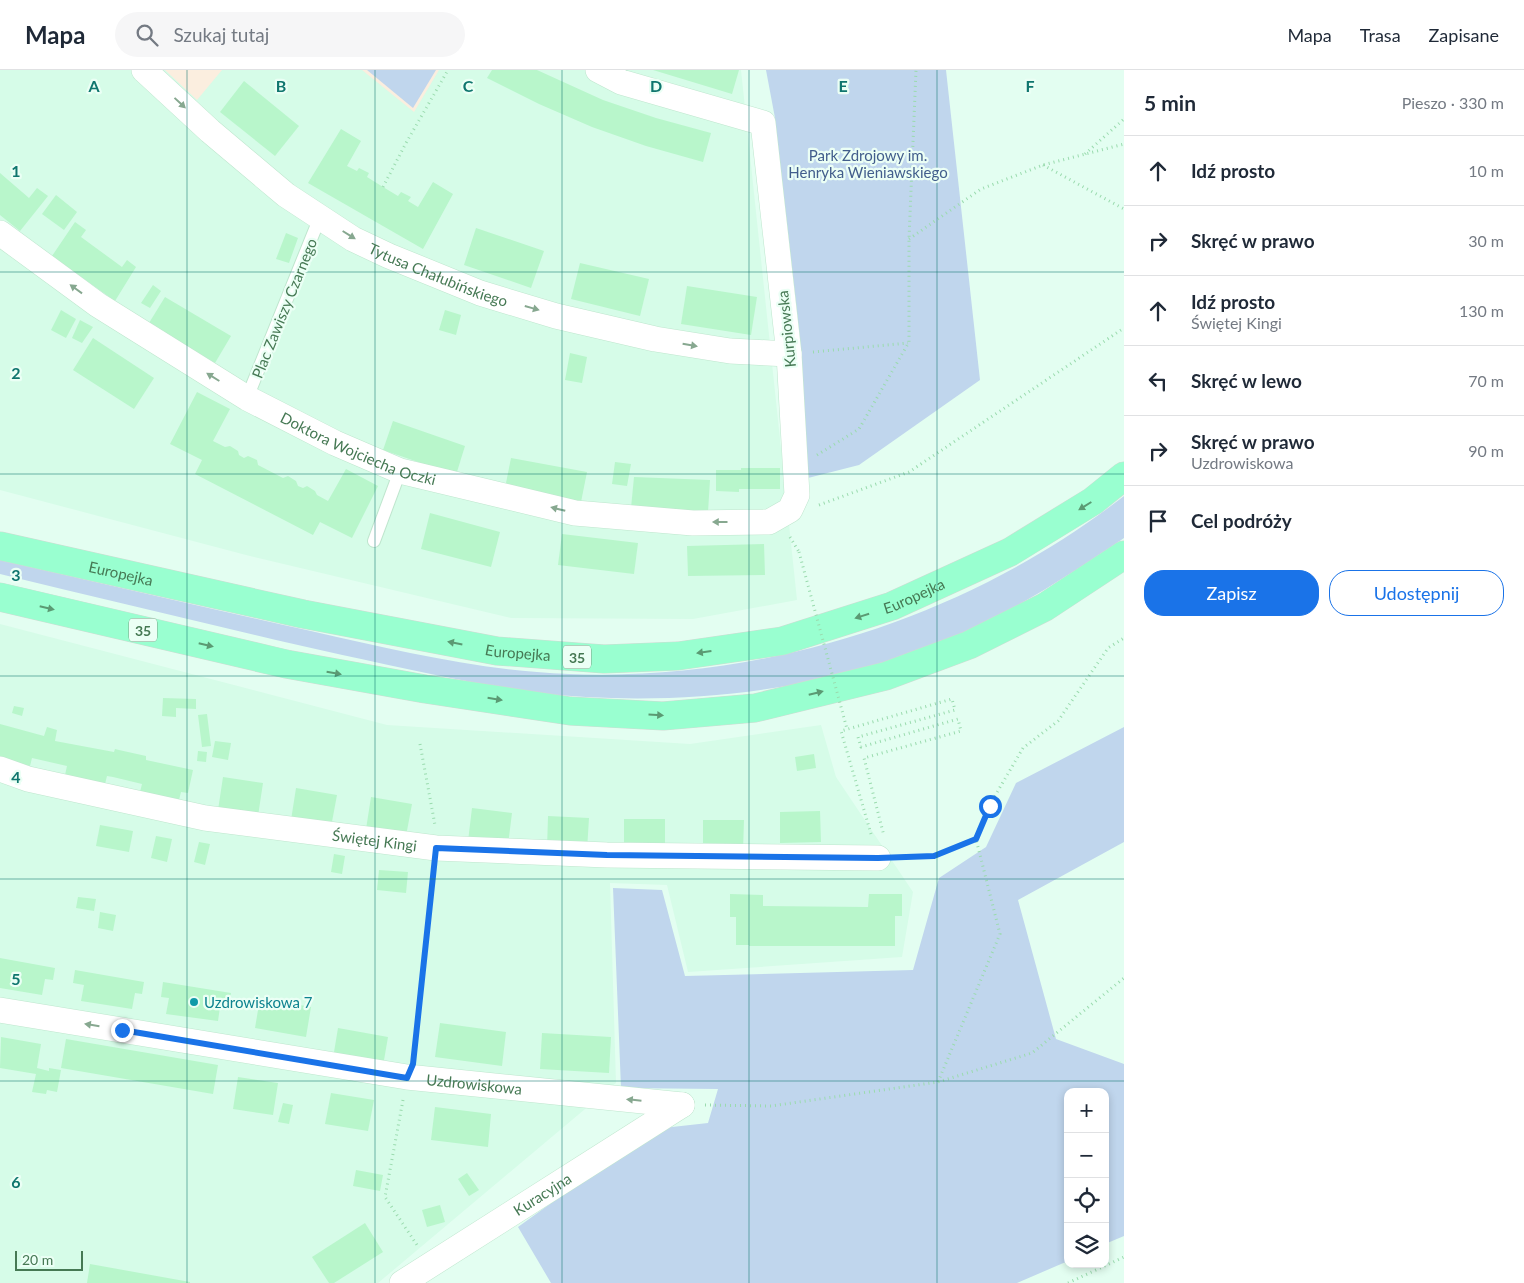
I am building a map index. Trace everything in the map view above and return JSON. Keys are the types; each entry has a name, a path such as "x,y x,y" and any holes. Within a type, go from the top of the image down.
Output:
{"main road":[{"name":"Europejka","path":"0,546 303,614 497,651 604,659 678,656 782,641 892,606 1010,552 1093,501 1124,476"},
{"name":"35","path":"0,597 286,664 570,711 663,716 756,708 886,676 969,645 1045,607 1124,555"}],"street":[{"name":"Tytusa Chałubińskiego","path":"144,70 210,132 286,195 353,239 389,256 480,293 537,310 655,339 730,351 789,354"},
{"name":"Kurpiowska","path":"598,70 621,82 764,123 789,354 797,495 790,510 769,522"},
{"name":"Doktora Wojciecha Oczki","path":"0,233 98,305 247,398 335,443 400,471 575,513 693,522 769,522"},
{"name":"Świętej Kingi","path":"0,769 28,779 205,818 436,848 607,855 884,858"},
{"name":"Uzdrowiskowa","path":"0,1010 407,1078 682,1105"},
{"name":"Kuracyjna","path":"402,1283 682,1105"}],"lane":[{"name":"Plac Zawiszy Czarnego","path":"247,398 320,217"},
{"path":"374,541 400,471"}],"path":[{"path":"383,187 448,70"},
{"path":"795,470 859,429 909,342 909,239 916,70"},
{"path":"1084,154 1124,119"},
{"path":"909,239 981,188 1043,165 1124,144"},
{"path":"1043,165 1124,209"},
{"path":"816,506 909,472 1124,328"},
{"path":"789,354 909,342"},
{"path":"800,552 847,729"},
{"path":"938,1082 1000,934 976,839 990,806 1023,748 1058,721 1108,648 1124,638"},
{"path":"952,699 955,710 858,736 861,747 958,719 961,731 864,758 884,858 841,731 952,699"},
{"path":"417,1244 385,1197 407,1078 413,1064 438,841 420,744"},
{"path":"884,858 934,856 976,839"},
{"path":"682,1105 771,1106 938,1082 1032,1054 1124,978"},
{"path":"1068,1283 1124,1257"}],"shaded area":[{"path":"0,70 741,70 797,600 693,619 511,618 246,555 0,490"},
{"path":"165,70 222,70 197,100"},
{"path":"362,70 439,70 414,112"},
{"path":"0,624 387,725 690,744 821,725 836,777 913,892 902,957 688,972 667,885 610,883 616,1083 378,1283 0,1283"}],"green space":[{"path":"367,70 436,70 413,108"},
{"name":"Park Zdrojowy im. Henryka Wieniawskiego","path":"766,70 946,70 980,380 859,465 808,478 800,338 775,118"},
{"path":"1124,496 1124,538 1030,598 955,637 882,663 833,676 735,693 685,697 585,697 513,690 298,645 0,574 0,560 367,644 480,665 537,672 615,675 693,670 770,657 847,638 921,612 992,579 1060,541"},
{"path":"1124,727 1124,842 1018,900 1056,1039 1124,1064 1124,1236 1109,1242 1109,1088 1064,1088 1064,1263 1017,1283 551,1283 518,1227 654,1129 708,1123 718,1089 621,1088 613,888 662,890 685,976 913,970 939,878 986,847 1016,783"}],"building":[{"path":"492,70 537,70 603,100 656,118 711,133 703,162 646,146 592,127 539,104 487,78"},
{"path":"653,70 739,70 732,94"},
{"path":"244,81 299,126 275,156 220,112"},
{"path":"341,129 361,141 347,166 357,171 359,168 369,173 367,177 398,196 401,192 411,197 408,201 418,207 433,182 453,194 423,249 308,183"},
{"path":"0,173 29,198 37,188 48,196 20,231 0,215"},
{"path":"56,195 77,212 64,230 42,214"},
{"path":"75,222 86,230 81,237 122,267 127,260 136,267 115,301 52,256"},
{"path":"476,228 544,251 531,288 464,265"},
{"path":"286,233 298,238 289,263 276,259"},
{"path":"580,263 649,279 640,316 571,299"},
{"path":"153,285 161,291 150,308 141,303"},
{"path":"687,286 757,297 751,335 681,324"},
{"path":"165,297 231,336 215,363 149,323"},
{"path":"61,310 76,319 66,338 51,330"},
{"path":"445,310 461,315 456,335 439,330"},
{"path":"80,320 93,327 82,343 72,338"},
{"path":"93,338 154,378 134,409 73,370"},
{"path":"570,353 587,357 582,383 565,380"},
{"path":"197,392 230,409 213,441 225,447 230,446 244,458 248,456 257,460 258,465 283,478 288,476 296,481 298,486 303,488 307,486 315,491 317,495 328,501 346,469 378,486 352,538 320,522 313,535 195,474 202,460 170,444"},
{"path":"393,421 465,446 456,475 383,450"},
{"path":"511,458 587,472 581,502 505,488"},
{"path":"615,462 631,464 627,486 612,484"},
{"path":"741,468 780,468 780,489 739,489 739,492 716,491 716,470 741,470"},
{"path":"634,477 710,480 708,512 631,508"},
{"path":"430,513 500,532 491,567 421,549"},
{"path":"562,534 638,543 634,574 558,565"},
{"path":"764,544 765,575 688,576 687,546"},
{"path":"163,698 196,699 196,709 176,708 176,717 162,716"},
{"path":"14,706 24,708 22,716 12,713"},
{"path":"207,714 211,746 202,747 198,715"},
{"path":"0,724 44,736 47,727 57,730 55,741 114,752 115,749 146,756 146,760 193,770 188,793 181,792 179,800 140,792 142,784 113,777 107,776 105,784 65,775 67,766 32,758 30,766 0,758"},
{"path":"215,741 231,743 228,760 212,757"},
{"path":"198,751 207,752 206,762 197,761"},
{"path":"814,754 816,768 797,771 795,757"},
{"path":"223,777 263,783 258,816 218,810"},
{"path":"296,788 337,795 331,827 291,820"},
{"path":"371,797 412,804 406,836 366,829"},
{"path":"472,808 512,813 508,845 468,841"},
{"path":"820,811 821,842 780,843 780,812"},
{"path":"548,816 589,818 587,850 547,848"},
{"path":"624,819 665,819 665,851 624,850"},
{"path":"703,820 744,820 743,851 703,851"},
{"path":"100,825 133,831 129,852 96,846"},
{"path":"156,836 172,839 167,862 151,858"},
{"path":"199,842 210,844 205,865 194,862"},
{"path":"334,854 345,856 342,874 331,872"},
{"path":"379,870 408,872 406,893 377,890"},
{"path":"730,894 763,895 763,906 868,907 869,894 902,894 902,916 895,916 895,946 736,945 736,917 730,917"},
{"path":"78,897 96,899 94,911 76,908"},
{"path":"100,912 116,915 113,931 98,928"},
{"path":"0,958 55,968 53,980 45,979 42,995 0,988"},
{"path":"75,970 144,982 142,994 135,993 132,1009 81,1001 84,985 73,983"},
{"name":"Uzdrowiskowa 7","path":"163,982 231,993 228,1008 220,1007 218,1021 166,1014 169,998 161,997"},
{"path":"260,998 311,1007 306,1037 255,1028"},
{"path":"440,1023 506,1032 502,1066 435,1057"},
{"path":"338,1028 388,1037 383,1066 333,1058"},
{"path":"542,1033 611,1037 609,1073 540,1069"},
{"path":"1,1037 41,1044 37,1068 49,1071 49,1068 61,1070 57,1092 47,1090 46,1094 32,1092 36,1074 0,1068"},
{"path":"66,1039 218,1065 213,1094 61,1068"},
{"path":"238,1077 278,1083 273,1115 233,1109"},
{"path":"331,1093 374,1100 368,1131 325,1124"},
{"path":"283,1103 293,1105 289,1124 278,1122"},
{"path":"435,1107 491,1114 488,1147 431,1140"},
{"path":"356,1170 383,1175 380,1191 353,1186"},
{"path":"467,1173 479,1190 469,1196 458,1179"},
{"path":"440,1205 445,1222 427,1227 422,1210"},
{"path":"365,1223 383,1252 334,1283 329,1283 312,1257"},
{"path":"90,1264 190,1282 190,1283 87,1283"}],"place":[{"name":"Uzdrowiskowa 7","path":"194,1002"}],"route":[{"path":"122,1030 407,1078 413,1064 436,848 607,855 878,858 934,856 976,839 990,806"}]}
